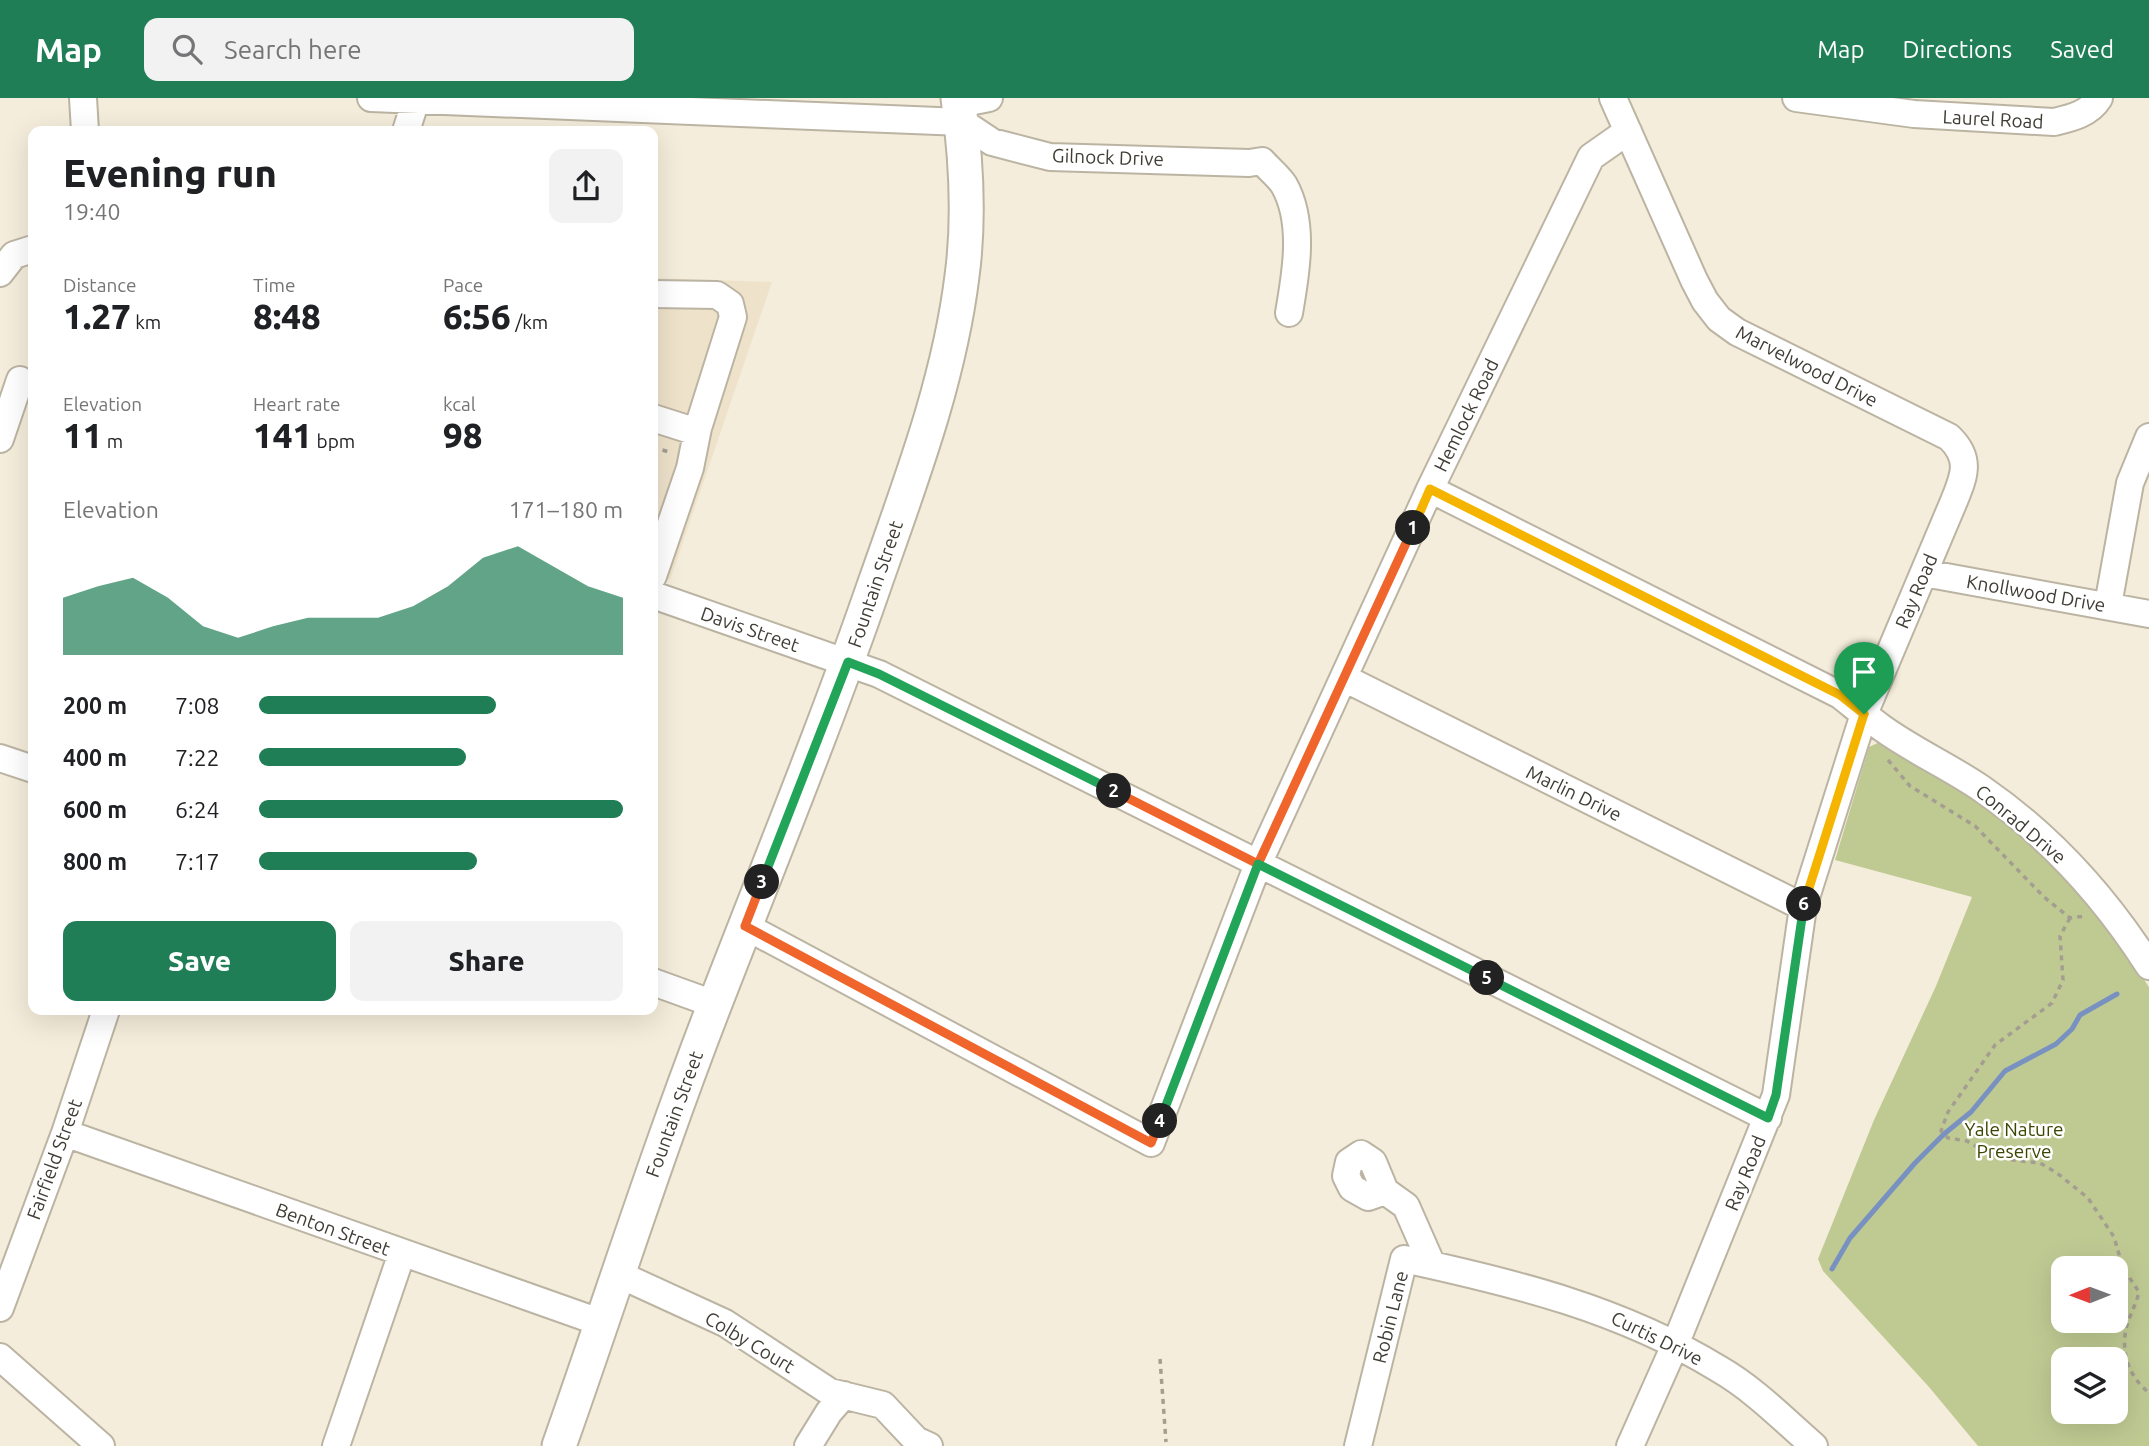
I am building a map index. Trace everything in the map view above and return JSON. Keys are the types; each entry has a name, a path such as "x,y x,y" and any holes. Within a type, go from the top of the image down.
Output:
{"main road":[{"name":"Fountain Street","path":"559,1446 681,1091 848,662 921,452 942,378 958,303 964,250 964,148 967,106"}],"street":[{"path":"83,98 85,126"},
{"path":"371,98 967,106"},
{"name":"Marvelwood Drive","path":"1613,98 1694,280 1719,319 1737,332 1949,437 1961,452"},
{"name":"Laurel Road","path":"1796,98 1914,114 2054,122 2075,117 2094,106 2099,98"},
{"path":"408,126 416,100"},
{"name":"Gilnock Drive","path":"967,106 992,142 1050,157 1249,163 1262,161 1283,185 1296,216 1295,280 1289,313"},
{"name":"Hemlock Road","path":"745,926 1151,1143 1258,864 1430,489 1591,157 1628,131"},
{"path":"0,273 14,255 28,251"},
{"path":"658,294 717,295 730,304 733,317 697,432 690,468 658,561"},
{"path":"0,439 18,379"},
{"path":"658,420 697,432"},
{"path":"2108,605 2130,483 2149,437"},
{"name":"Ray Road","path":"1630,1446 1675,1345 1776,1095 1803,907 1864,714 1962,480 1964,464 1961,452"},
{"name":"Conrad Drive","path":"1430,489 1840,695 1884,730 1964,777 2009,809 2054,848 2107,906 2149,966"},
{"name":"Knollwood Drive","path":"1924,573 2149,614"},
{"name":"Davis Street","path":"658,597 879,674 1768,1118"},
{"name":"Marlin Drive","path":"1345,678 1803,907"},
{"path":"0,758 28,767"},
{"path":"658,984 715,1004"},
{"name":"Fairfield Street","path":"0,1308 65,1133 104,1015"},
{"name":"Benton Street","path":"65,1133 602,1323"},
{"path":"1385,1191 1406,1206 1432,1265"},
{"path":"337,1446 402,1253"},
{"name":"Robin Lane","path":"1358,1446 1404,1259 1476,1275"},
{"name":"Colby Court","path":"618,1274 725,1323 830,1392 883,1405 916,1440 929,1446"},
{"name":"Curtis Drive","path":"1476,1275 1596,1309 1642,1328 1721,1369 1814,1446"},
{"path":"0,1357 101,1446"},
{"path":"808,1446 829,1412 844,1395"}],"path":[{"path":"1884,755 1910,786 1975,826 2044,898 2070,918 2087,916 2107,906"},
{"path":"2070,918 2060,936 2063,980 2052,1003 1995,1045 1948,1112 1941,1130 1948,1138 1967,1141 1982,1150 2013,1160 2040,1163 2057,1172 2088,1198 2114,1237 2123,1268 2139,1292 2136,1307 2127,1326 2124,1344 2126,1364 2138,1384 2149,1393"},
{"path":"1160,1359 1166,1442"}],"shaded area":[{"path":"658,278 772,282 670,580 658,576"}],"green space":[{"name":"Yale Nature Preserve","path":"1882,741 1971,795 2043,854 2081,895 2149,987 2149,1446 1978,1446 1929,1387 1823,1271 1818,1259 1874,1120 1936,986 1972,897 1835,860 1869,747"}],"waterway":[{"path":"1832,1269 1850,1238 1915,1163 1971,1112 2005,1071 2056,1044 2072,1029 2080,1015 2117,994"}],"route":[{"path":"1864,714 1803,907 1776,1095 1768,1118 1258,864 1151,1143 745,926 848,662 879,674 1258,864 1430,489 1840,695 1864,714"}]}
